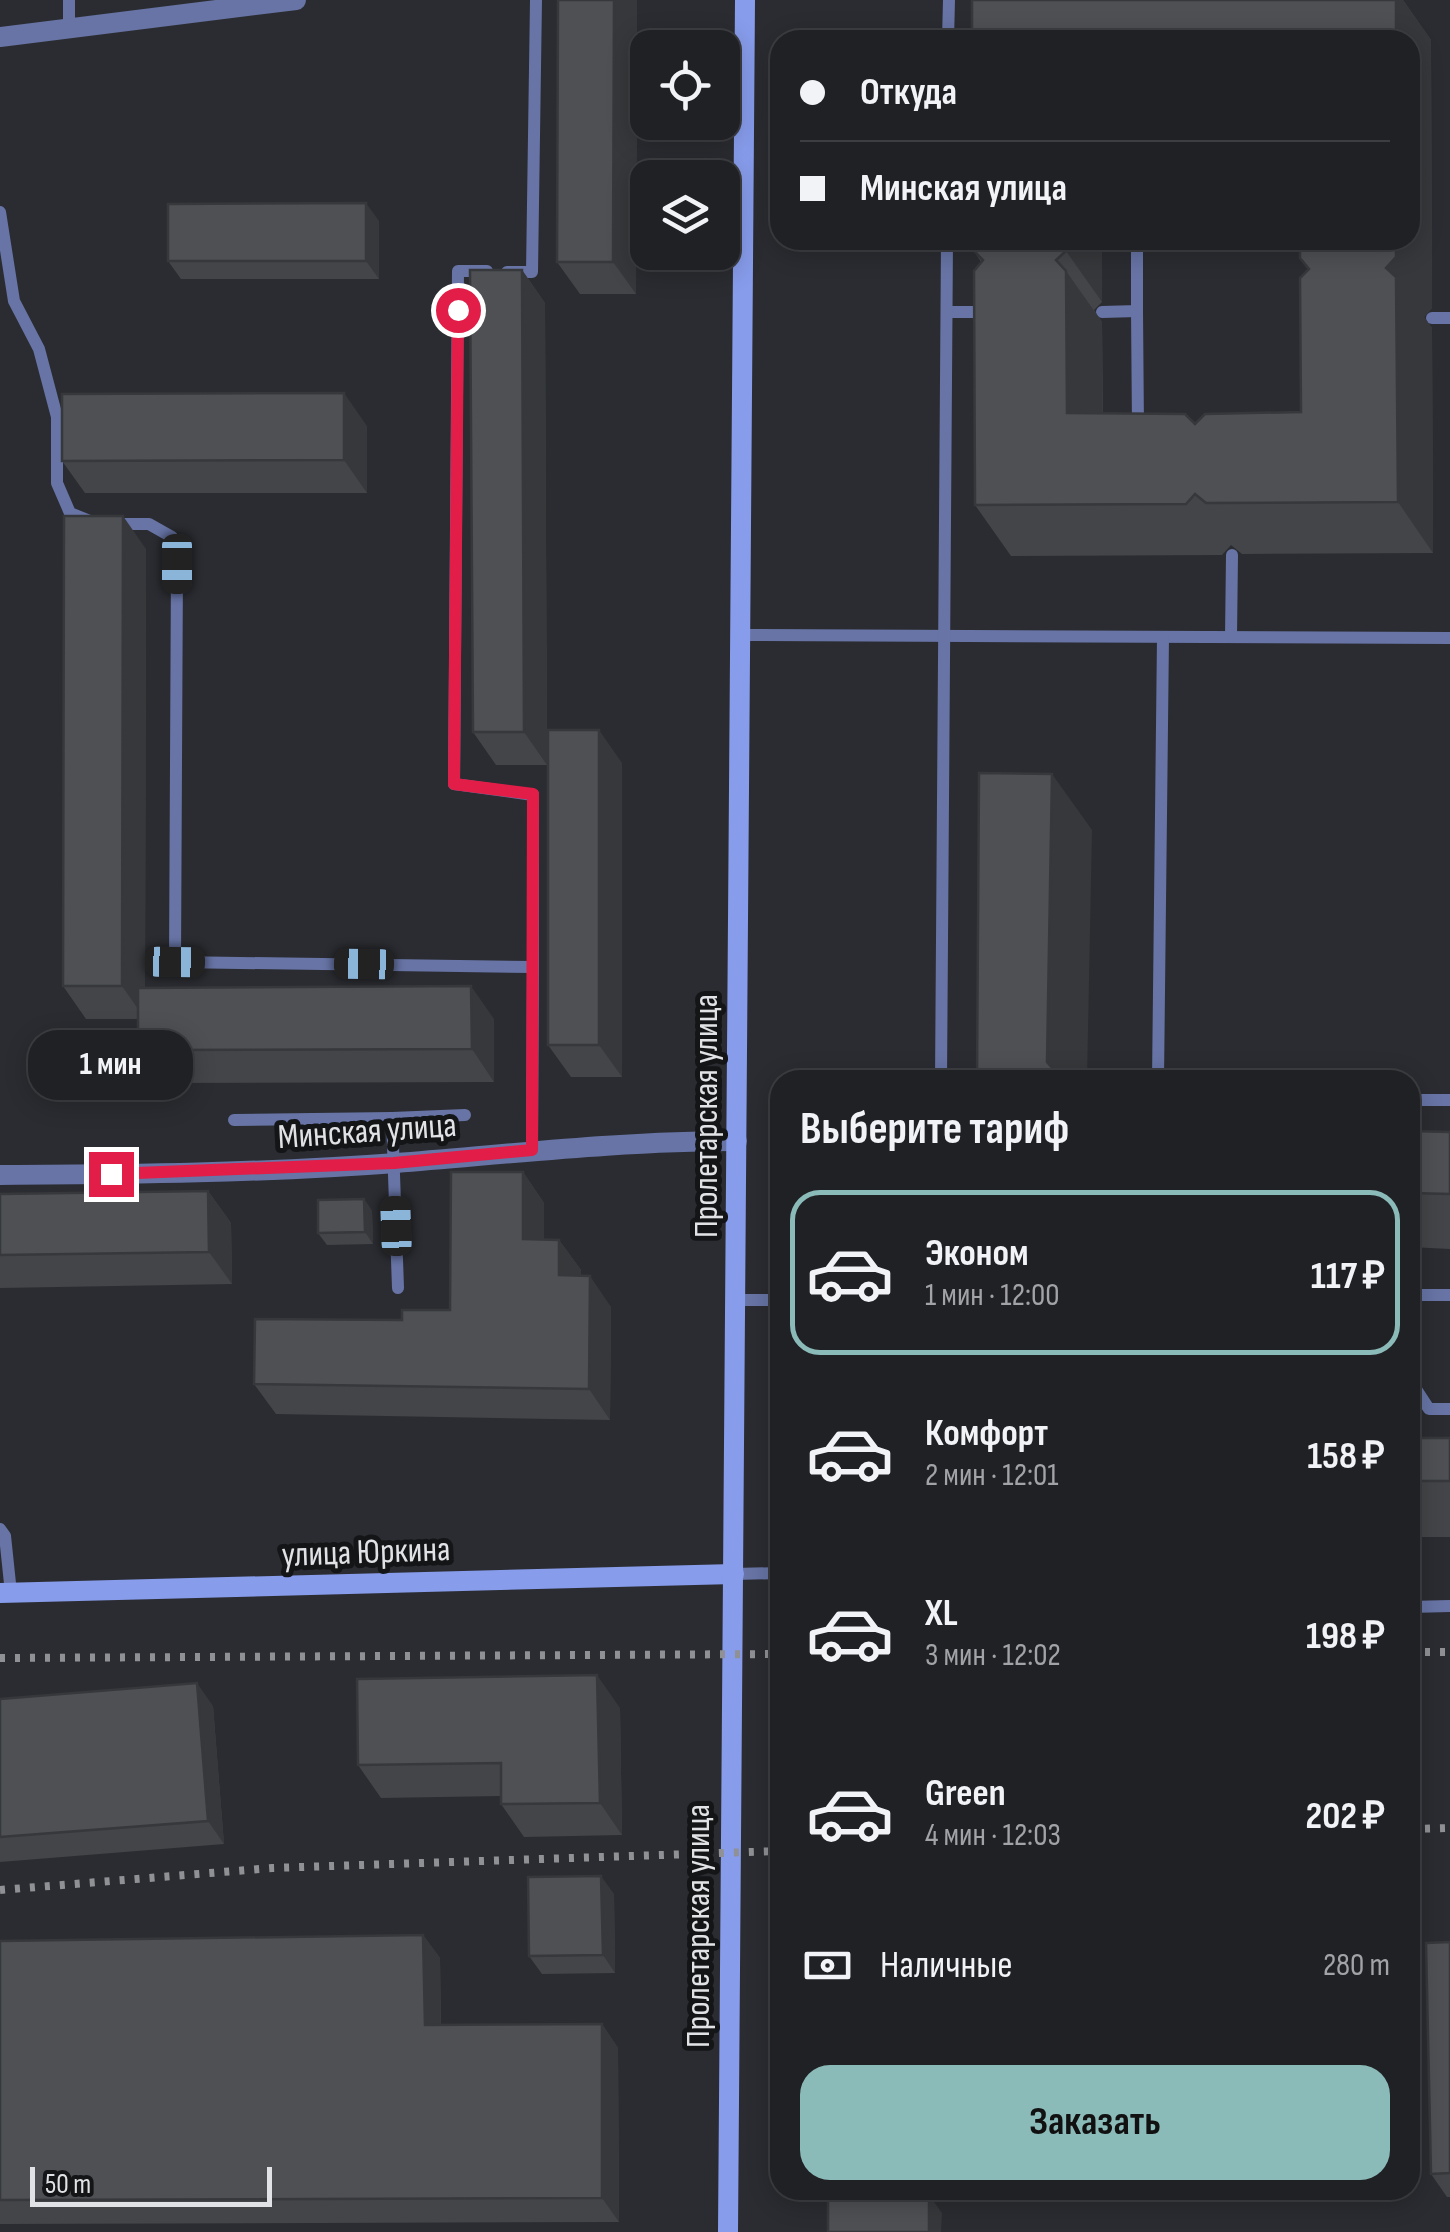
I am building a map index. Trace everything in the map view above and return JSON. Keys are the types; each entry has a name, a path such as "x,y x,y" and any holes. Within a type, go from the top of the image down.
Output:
{"main road":[{"name":"Пролетарская улица","path":"728,2232 745,0"},
{"name":"улица Юркина","path":"6,1593 734,1574"}],"street":[{"path":"0,37 296,0"},
{"name":"Минская улица","path":"0,1175 186,1174 394,1163 657,1141 738,1141"}],"lane":[{"path":"69,28 70,0"},
{"path":"532,1150 533,794 454,784 454,764 458,271 532,272 536,0"},
{"path":"948,30 949,0"},
{"path":"0,212 14,301 39,348 57,417 57,482 70,513 96,524 149,524 172,537 177,564 175,962 533,967"},
{"path":"940,1070 947,250"},
{"path":"1137,250 1137,428 1156,428"},
{"path":"1102,312 1137,311"},
{"path":"946,312 1009,312"},
{"path":"1432,318 1450,318"},
{"path":"1231,637 1232,554"},
{"path":"740,634 1450,638"},
{"path":"1158,1070 1163,637"},
{"path":"1420,1100 1450,1100"},
{"path":"234,1120 465,1115"},
{"path":"392,1118 398,1288"},
{"path":"1420,1295 1450,1295"},
{"path":"736,1300 770,1300"},
{"path":"1420,1395 1429,1409 1450,1409"},
{"path":"0,1529 5,1536 6,1593"},
{"path":"734,1574 770,1573"},
{"path":"1420,1606 1450,1606"}],"building":[{"path":"558,0 614,0 613,262 557,262"},
{"path":"972,0 1396,0 1396,30 972,30"},
{"path":"366,203 366,261 168,261 168,204"},
{"path":"1066,250 1056,260 1066,271 1067,413 1185,414 1195,424 1205,414 1301,412 1300,278 1309,269 1300,258 1300,250 1396,250 1396,257 1386,268 1396,277 1398,502 1206,503 1195,494 1186,504 975,505 974,271 983,260 974,251"},
{"path":"470,270 522,270 524,732 473,732"},
{"path":"344,393 344,460 62,461 62,394"},
{"path":"64,516 123,516 122,986 63,986"},
{"path":"548,730 599,730 599,1045 548,1045"},
{"path":"979,773 1052,774 1047,1062 1054,1070 977,1070"},
{"path":"471,986 472,1049 138,1050 138,988"},
{"path":"1420,1131 1450,1132 1450,1194 1420,1193"},
{"path":"451,1172 523,1172 523,1239 559,1240 559,1275 590,1276 589,1389 254,1384 255,1319 402,1320 402,1310 450,1310"},
{"path":"208,1191 209,1252 0,1255 0,1194"},
{"path":"364,1199 365,1232 318,1233 318,1200"},
{"path":"1420,1438 1450,1438 1450,1481 1420,1481"},
{"path":"597,1675 600,1803 501,1804 501,1763 358,1765 357,1679"},
{"path":"197,1683 208,1821 0,1837 0,1699"},
{"path":"601,1876 603,1955 529,1956 528,1877"},
{"path":"423,1935 425,2025 602,2024 602,2198 0,2200 0,1941"},
{"path":"1450,1942 1450,2173 1431,2174 1426,1943"},
{"path":"828,2200 929,2200 929,2232 828,2232"}],"railway":[{"path":"1420,1652 1450,1652"},
{"path":"0,1658 770,1654"},
{"path":"1420,1829 1450,1828"},
{"path":"0,1890 272,1868 770,1851"}],"route":[{"path":"111,1174 394,1163 532,1150 533,794 454,784 458,310"}]}
